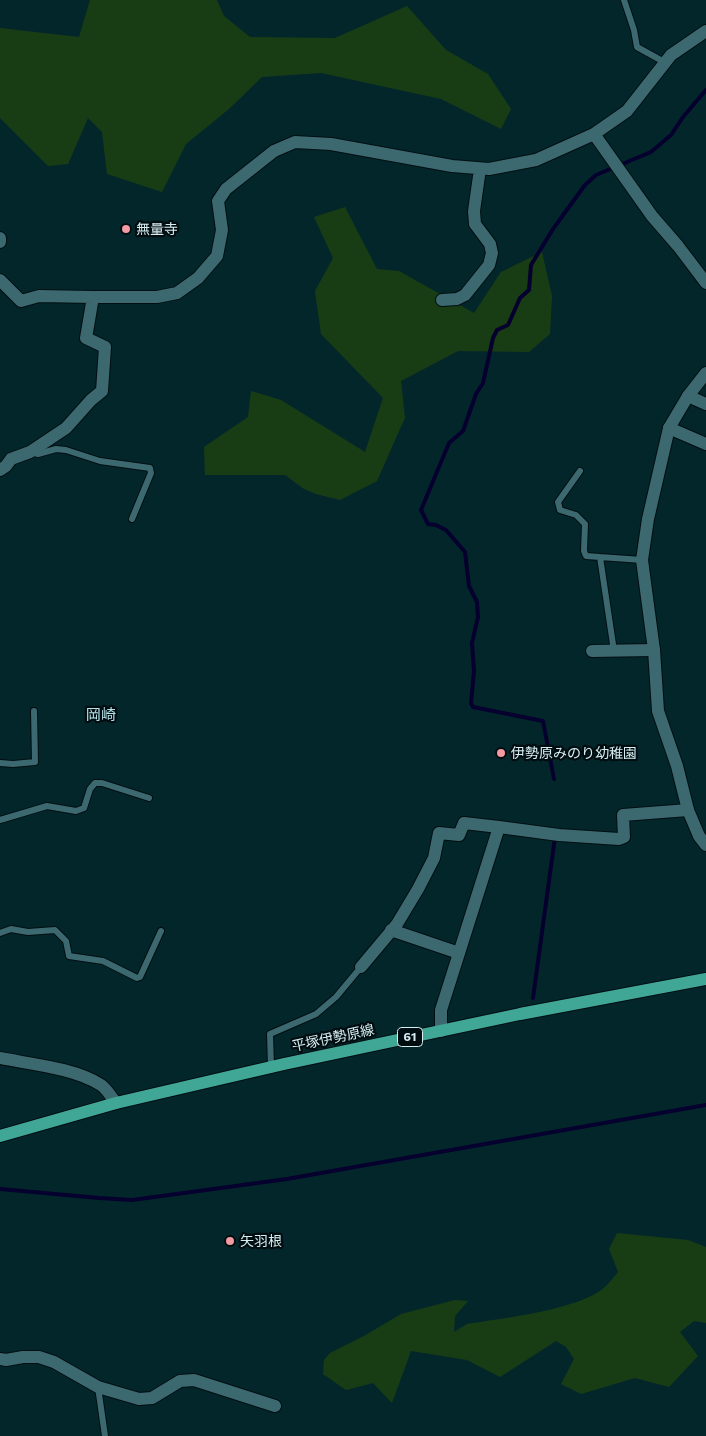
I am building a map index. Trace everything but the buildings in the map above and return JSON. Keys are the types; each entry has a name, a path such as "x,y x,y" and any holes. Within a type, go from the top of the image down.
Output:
{"main road":[{"name":"平塚伊勢原線","path":"0,1136 116,1103 271,1067 520,1014 706,978"}],"street":[{"path":"0,280 21,302 39,296 157,297 177,293 198,278 217,256 222,230 218,201 226,189 274,151 295,142 331,144 452,166 480,169 536,160 594,134 627,111 671,56 706,31"},
{"path":"594,134 652,216 706,283"},
{"path":"442,300 457,300 465,295 489,265 492,253 490,244 476,224 474,211 480,169"},
{"path":"0,470 6,466 11,458 30,452 66,428 91,400 102,391 105,347 86,338 93,297"},
{"path":"706,373 688,396 669,428 648,519 642,560 654,650 658,711 677,766 688,810 699,836 706,845"},
{"path":"688,396 706,404"},
{"path":"669,428 706,444"},
{"path":"592,652 654,650"},
{"path":"361,967 392,930 418,889 434,858 439,833 459,835 464,823 559,835 619,840 624,837 623,815 688,810"},
{"path":"441,1031 441,1010 499,827"},
{"path":"392,930 459,953"},
{"path":"0,1058 84,1076 103,1086 116,1103"},
{"path":"0,1359 39,1357 54,1362 98,1387 139,1399 152,1398 180,1381 194,1380 275,1406"}],"lane":[{"path":"624,0 634,30 637,47 666,63"},
{"path":"30,452 38,454 56,449 66,450 100,461 150,468 151,473 132,519"},
{"path":"580,470 558,502 560,510 576,515 585,524 584,551 586,556 642,560"},
{"path":"600,557 614,651"},
{"path":"0,763 34,762 34,711"},
{"path":"0,820 46,806 76,811 84,808 90,789 95,784 102,783 149,798"},
{"path":"0,933 10,929 28,932 55,930 66,941 69,956 103,961 137,978 140,977 161,931"},
{"path":"271,1067 270,1034 316,1014 336,997 361,967"},
{"path":"98,1387 105,1436"}],"green space":[{"path":"90,0 217,0 224,16 250,37 335,38 407,6 446,50 488,74 511,109 501,129 441,99 321,73 262,77 229,109 186,144 162,192 107,174 102,132 88,118 68,164 48,166 0,118 0,28 79,37"},
{"path":"345,207 377,269 399,271 474,313 501,272 542,252 552,296 550,334 529,352 458,351 401,381 405,418 377,481 340,500 304,489 285,475 205,475 204,447 248,417 251,391 281,400 365,452 383,398 321,334 315,291 333,258 314,217"},
{"path":"617,1233 688,1240 706,1247 706,1323 694,1321 680,1332 698,1356 669,1387 635,1378 581,1394 561,1384 574,1359 566,1347 556,1341 500,1377 467,1360 411,1351 392,1403 373,1383 346,1390 323,1374 324,1360 330,1353 401,1314 455,1300 468,1301 455,1316 454,1332 467,1324 540,1312 578,1302 593,1295 605,1287 618,1272 609,1249"}],"waterway":[{"path":"554,779 543,721 473,707 471,703 474,671 472,643 478,617 477,602 469,586 465,552 446,530 436,525 428,524 421,510 449,443 463,431 476,394 483,383 493,338 497,330 508,325 520,298 529,290 531,265 553,229 585,185 596,175 651,152 671,135 683,117 706,90"},
{"path":"533,998 555,837"},
{"path":"0,1189 132,1200 287,1179 706,1105"}],"place":[{"name":"無量寺","path":"126,229"},
{"name":"伊勢原みのり幼稚園","path":"501,753"},
{"name":"矢羽根","path":"230,1241"}],"district":[{"name":"岡崎","path":"101,715"}]}
